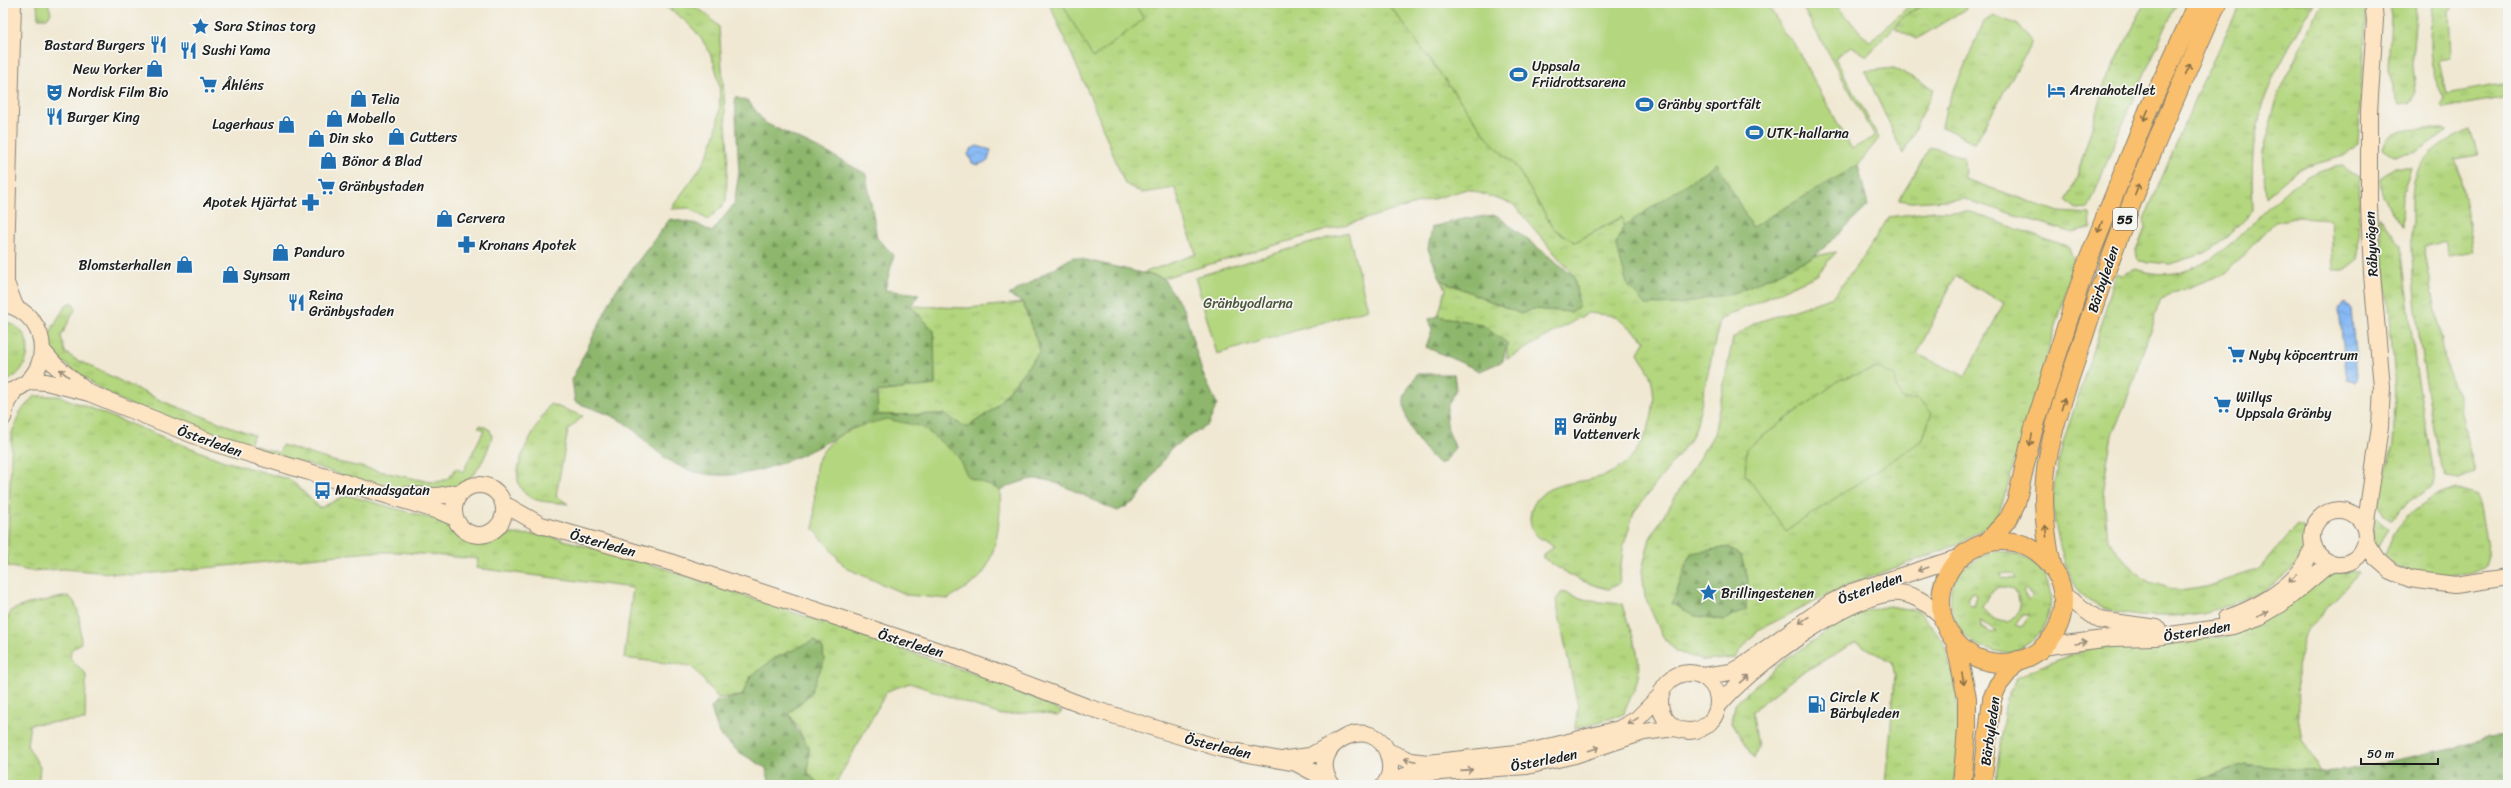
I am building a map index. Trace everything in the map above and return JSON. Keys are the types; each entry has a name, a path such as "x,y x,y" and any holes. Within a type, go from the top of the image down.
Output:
{"main road":[{"path":"3,418 9,391 28,381 38,367 42,350 36,326 29,316 9,305 6,283 13,3"},
{"name":"Bärbyleden","path":"1987,542 2009,518 2016,503 2032,431 2085,268 2149,108 2198,3"},
{"name":"Bärbyleden","path":"2053,569 2044,513 2045,478 2052,442 2072,371 2102,279 2128,210 2167,116 2217,3"},
{"name":"Råbyvägen","path":"2366,536 2370,484 2380,428 2382,388 2372,274 2369,205 2369,112 2375,20 2373,3"},
{"name":"Österleden","path":"42,350 56,366 88,393"},
{"name":"Österleden","path":"28,381 46,382 88,393 213,443 439,511 456,518"},
{"name":"Österleden","path":"334,480 399,495 438,496 462,492"},
{"path":"2344,510 2370,484"},
{"path":"474,485 486,486 497,492 504,504 504,516 498,527 488,534 471,534 462,528 456,518 455,504 462,492 474,485"},
{"name":"Österleden","path":"504,504 541,525 681,566 948,654 1087,706 1207,745 1296,763 1330,783"},
{"path":"2390,571 2376,558 2357,517 2344,510 2335,510 2326,513 2316,522 2313,531 2314,546 2318,554 2333,563 2352,561 2390,571 2410,579 2455,585 2508,577"},
{"name":"Österleden","path":"498,527 541,525"},
{"path":"2352,561 2362,552 2366,536"},
{"path":"2006,541 2025,545 2041,555 2053,569 2062,594 2062,608 2059,623 2052,636 2042,647 2018,660 2001,663 1984,660 1968,653 1955,641 1942,616 1940,600 1943,584 1950,570 1960,557 1973,548 1987,542 2006,541"},
{"name":"Österleden","path":"2062,594 2099,620 2118,624 2157,628 2213,622 2255,605 2284,588 2303,568 2314,546"},
{"name":"Österleden","path":"1703,676 1735,669 1830,603 1851,592 1960,557"},
{"name":"Österleden","path":"2042,647 2111,638 2156,637 2233,626 2258,617 2281,604 2323,569 2333,563"},
{"name":"Österleden","path":"1718,706 1731,691 1770,659 1835,615 1870,598 1892,593 1913,596 1942,616"},
{"name":"Bärbyleden","path":"1955,641 1967,698 1967,730 1962,785"},
{"name":"Bärbyleden","path":"1982,785 1992,699 1998,685 2018,660"},
{"path":"1690,673 1703,676 1716,689 1718,706 1711,722 1702,728 1691,731 1675,728 1664,717 1660,702 1661,695 1666,684 1677,676 1690,673"},
{"name":"Österleden","path":"1282,760 1310,756 1352,734 1364,734 1381,742 1387,752 1411,761 1428,763 1533,751 1619,729 1638,719 1661,695"},
{"name":"Österleden","path":"1386,783 1411,774 1527,766 1575,755 1644,732 1675,728"},
{"path":"1330,783 1325,762 1328,752 1335,742"},
{"path":"1386,783 1391,767 1387,752"}],"green space":[{"path":"37,3 48,3 51,13 47,18 38,18"},
{"path":"658,3 678,3 692,6 705,13 719,27 728,151 726,202 708,220 690,208 671,209 703,163 715,133 719,111 719,89 716,68 707,49 695,31 679,16"},
{"path":"1049,3 1388,3 1491,142 1516,166 1554,229 1575,242 1623,217 1624,226 1616,244 1815,256 1836,252 1817,275 1720,319 1696,427 1691,439 1634,512 1623,548 1619,584 1609,589 1599,587 1566,573 1542,557 1554,546 1536,535 1532,529 1530,516 1539,497 1550,489 1563,484 1606,475 1619,468 1630,458 1639,446 1651,419 1653,404 1653,389 1650,375 1638,353 1645,340 1616,316 1588,313 1507,359 1507,343 1481,324 1438,316 1446,289 1441,280 1521,314 1533,309 1571,312 1578,300 1574,276 1513,204 1467,189 1163,278 1143,273 1196,254 1175,188 1142,193 1125,184 1092,101"},
{"path":"1062,3 1134,3 1144,19 1093,58"},
{"name":"Gränby sportfält","path":"1388,3 1767,3 1784,33 1793,42 1852,149 1875,136 1800,3 1834,3 1870,42 1912,3 1924,3 1903,17 1867,56 1851,46 1835,58 1879,138 1858,165 1752,227 1717,163 1624,226 1622,217 1575,242 1554,229 1516,166 1491,142"},
{"path":"1926,3 1969,3 1967,8 1917,39 1895,28 1903,17"},
{"path":"2034,3 2057,3 2053,8"},
{"path":"2145,3 2177,3 2123,121 2089,208 2076,209 2066,200 2074,186 2105,83"},
{"path":"2241,3 2314,3 2273,78 2261,109 2255,136 2253,157 2253,210 2225,239 2205,253 2170,264 2138,261 2136,251 2146,226 2144,220 2201,85"},
{"path":"2322,3 2364,3 2366,23 2358,144 2344,156 2298,169 2266,197 2262,153 2279,92"},
{"path":"2389,3 2417,3 2412,57 2416,92 2410,103 2399,105 2388,70 2391,16"},
{"path":"2433,3 2454,3 2449,11 2451,58 2439,60 2446,94 2508,83 2508,97 2443,108 2441,104 2444,98 2434,74 2430,52 2430,28"},
{"path":"1994,15 2018,25 2032,42 1975,143 1942,127 1946,108 1984,22"},
{"path":"1894,68 1934,89 1903,154 1865,71"},
{"path":"735,97 749,102 765,123 828,153 866,174 877,238 894,255 885,290 919,294 911,306 934,331 935,385 877,392 878,415 944,414 966,428 995,408 1040,351 1023,303 1009,295 1073,257 1163,278 1184,310 1202,372 1217,404 1208,425 1171,448 1137,500 1118,511 1067,487 1047,480 1029,480 1000,490 968,477 957,455 854,427 811,451 787,461 762,469 738,474 713,475 690,470 667,459 623,422 606,413 575,402 572,379 616,290 670,219 697,224 712,232 734,204 739,173"},
{"path":"2417,129 2443,129 2447,131 2417,151 2394,155 2383,148 2387,140 2400,132"},
{"path":"2470,130 2478,155 2455,159 2458,166 2474,251 2448,256 2444,241 2424,247 2447,369 2459,398 2475,473 2459,479 2445,477 2441,467 2430,405 2416,314 2412,252 2412,202 2415,177 2421,164 2432,151 2439,146"},
{"path":"1930,147 1964,157 1965,179 2059,212 2090,214 2091,228 2073,233 1964,199 1912,202 1899,200"},
{"path":"1717,163 1752,227 1858,165 1868,206 1815,256 1737,292 1679,304 1645,305 1627,284 1616,244 1624,226"},
{"path":"2343,166 2351,173 2360,177 2358,259 2344,270 2333,270 2331,219 2298,217 2275,222 2226,273 2161,298 2124,408 2112,435 2103,487 2108,540 2134,571 2149,582 2180,591 2206,587 2259,569 2297,525 2303,527 2307,541 2301,558 2292,569 2265,589 2250,597 2206,612 2177,616 2141,615 2106,609 2092,603 2082,595 2076,587 2066,564 2058,538 2054,513 2054,489 2062,446 2116,273 2123,275 2135,269 2168,274 2196,267 2221,251 2289,189 2314,173"},
{"path":"2395,168 2411,168 2403,192 2402,227 2382,197 2380,178"},
{"path":"1934,211 1971,212 2069,248 2075,263 1998,517 1960,544 1848,585 1758,630 1735,658 1704,661 1675,651 1662,635 1645,597 1642,570 1650,538 1714,434 1733,338 1755,323 1833,297 1861,260 1889,217","holes":["1955,276 2004,303 1965,376 1917,354"]},
{"path":"1496,215 1574,276 1579,307 1571,312 1533,309 1521,314 1441,280 1428,249 1432,227 1463,219"},
{"path":"2379,215 2401,246 2416,369 2434,474 2434,486 2406,504 2392,520 2384,515 2378,503 2393,444 2395,405 2394,367"},
{"name":"Gränbyodlarna","path":"1348,232 1368,309 1217,354 1195,277"},
{"path":"73,303 76,308 61,336 65,352 75,359 164,402 254,435 250,444 279,453 282,445 333,461 430,482 439,482 446,480 456,468 463,472 484,430 478,427 481,425 490,430 492,436 490,444 483,460 473,475 460,486 448,490 420,492 391,489 366,483 186,428 153,415 93,384 52,354 49,346 50,334 66,305"},
{"path":"1023,303 1040,351 995,408 966,428 944,414 877,415 876,392 935,385 934,331 911,306 967,308"},
{"path":"1438,316 1481,324 1507,343 1503,361 1480,371 1426,347 1432,330 1429,319"},
{"path":"3,322 14,325 22,332 26,340 28,350 26,360 21,369 14,377 3,382"},
{"path":"1878,368 1895,376 1897,390 1903,400 1917,399 1932,413 1921,441 1786,531 1745,474 1747,448 1841,379"},
{"path":"1417,374 1454,374 1456,389 1448,405 1446,417 1448,430 1455,447 1445,462 1438,464 1414,435 1406,418 1404,399 1407,389"},
{"path":"34,396 59,396 224,461 291,480 320,508 347,495 444,522 461,540 482,544 497,541 510,534 546,535 660,567 1010,686 1062,712 1057,716 1036,712 1001,715 910,683 887,691 835,785 821,785 808,774 809,748 789,713 810,694 824,661 823,649 815,640 750,677 742,696 718,698 692,666 624,658 633,588 476,568 478,559 398,552 370,552 133,575 64,569 30,571 7,566 12,433 20,412"},
{"path":"550,404 583,416 568,430 556,496 568,504 545,502 532,498 522,490 518,479 519,467 523,453"},
{"path":"887,419 922,427 957,455 968,477 1000,490 999,523 991,558 981,576 948,599 907,595 846,568 814,529 816,465 824,450 830,443 847,432 866,424"},
{"path":"2457,489 2478,496 2489,557 2486,568 2467,573 2435,575 2403,569 2384,558 2391,539 2401,522 2415,509 2432,498"},
{"path":"2374,515 2388,528 2377,549 2373,539"},
{"path":"1729,547 1741,556 1748,579 1746,610 1724,620 1696,616 1672,604 1691,553"},
{"path":"1995,551 2024,557 2042,572 2050,591 2049,612 2041,631 2027,645 2007,652 1984,648 1968,639 1957,624 1952,611 1952,588 1956,578 1963,569 1983,556","holes":["2008,573 2014,575 2016,579 2001,578 2000,574","1998,587 2012,589 2019,599 2020,610 2008,622 1993,618 1987,614 1982,607 1989,594","2026,588 2032,596 2029,600 2027,600 2023,590","1975,592 1977,595 1974,606 1969,605 1968,599 1972,593","2022,614 2030,614 2021,627 2015,625","1980,621 1997,631 1991,633 1981,626"]},
{"path":"2344,571 2359,572 2306,632 2297,667 2298,717 2302,739 2320,772 2245,764 2182,785 1995,785 2006,699 2018,678 2036,668 2094,647 2145,646 2234,635 2286,607 2323,575"},
{"path":"1562,592 1590,601 1622,604 1635,644 1639,664 1636,685 1626,706 1624,714 1575,728 1578,707 1556,600"},
{"path":"68,596 72,599 78,611 80,624 81,643 71,650 70,658 86,674 85,720 30,724 27,745 40,767 38,785 3,785 5,623 12,610 28,604"},
{"path":"1889,606 1919,611 1944,642 1957,694 1958,744 1954,785 1886,785 1895,676 1892,662 1856,642 1798,675 1752,711 1758,747 1754,759 1732,723 1735,704 1781,663 1835,626 1864,611"},
{"path":"815,640 823,649 824,661 810,694 789,713 796,729 809,748 808,774 821,785 770,785 766,768 739,752 719,734 711,708 717,701 742,696 750,677 775,658"},
{"path":"2508,736 2508,785 2182,785 2245,764 2320,772 2347,770 2466,745 2487,738"}],"water":[{"path":"977,146 991,150 988,161 977,165 972,163 968,154 971,149"},
{"path":"2345,302 2351,309 2357,376 2355,382 2347,380 2339,310"}],"place":[{"name":"Sara Stinas torg","path":"201,26"},
{"name":"Bastard Burgers","path":"158,45"},
{"name":"Sushi Yama","path":"189,50"},
{"name":"New Yorker","path":"155,69"},
{"name":"Uppsala Friidrottsarena","path":"1519,74"},
{"name":"Åhléns","path":"209,85"},
{"name":"Arenahotellet","path":"2057,90"},
{"name":"Nordisk Film Bio","path":"55,92"},
{"name":"Telia","path":"358,99"},
{"name":"Gränby sportfält","path":"1645,104"},
{"name":"Burger King","path":"54,117"},
{"name":"Mobello","path":"334,118"},
{"name":"Lagerhaus","path":"287,124"},
{"name":"UTK-hallarna","path":"1754,133"},
{"name":"Cutters","path":"397,137"},
{"name":"Din sko","path":"316,138"},
{"name":"Bönor & Blad","path":"329,161"},
{"name":"Gränbystaden","path":"326,186"},
{"name":"Apotek Hjärtat","path":"310,202"},
{"name":"Cervera","path":"444,218"},
{"name":"Kronans Apotek","path":"466,245"},
{"name":"Panduro","path":"281,252"},
{"name":"Blomsterhallen","path":"184,265"},
{"name":"Synsam","path":"230,275"},
{"name":"Reina Gränbystaden","path":"296,303"},
{"name":"Nyby köpcentrum","path":"2236,355"},
{"name":"Willys Uppsala Gränby","path":"2223,405"},
{"name":"Gränby Vattenverk","path":"1560,426"},
{"name":"Marknadsgatan","path":"322,490"},
{"name":"Brillingestenen","path":"1708,593"},
{"name":"Circle K Bärbyleden","path":"1817,705"}]}
